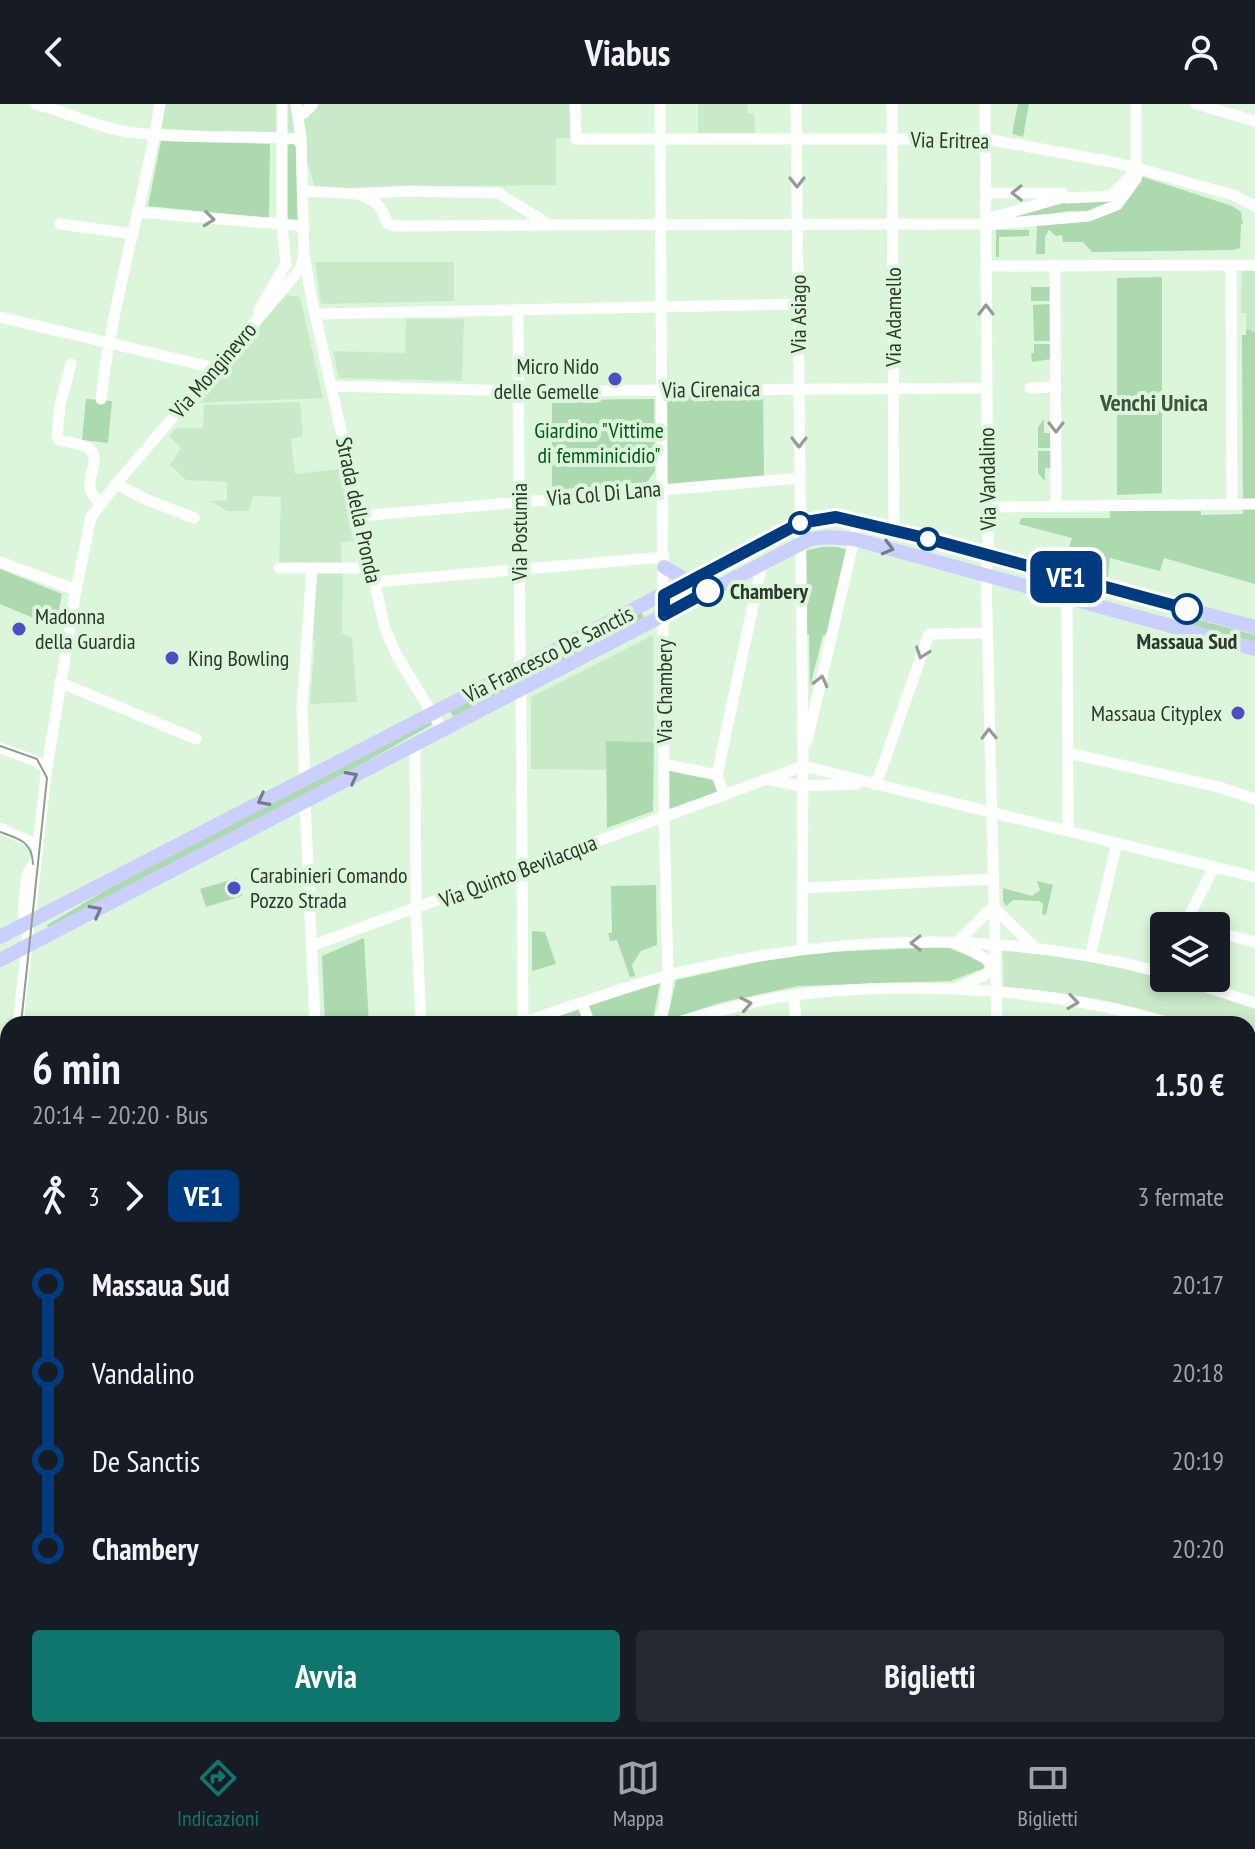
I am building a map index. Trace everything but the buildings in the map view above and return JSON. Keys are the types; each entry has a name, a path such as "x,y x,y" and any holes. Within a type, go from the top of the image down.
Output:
{"main road":[{"name":"Via Francesco De Sanctis","path":"0,937 800,523 827,517 894,530 1255,627"},
{"name":"Via Francesco De Sanctis","path":"0,960 800,542 829,537 854,539 1255,649"},
{"path":"664,562 690,582"},
{"path":"1181,629 1187,609"}],"street":[{"path":"36,104 83,121 134,133 301,139"},
{"path":"101,399 107,342 160,104"},
{"path":"282,104 282,226"},
{"name":"Strada della Pronda","path":"297,109 304,113 313,104"},
{"path":"575,104 576,139 660,140"},
{"name":"Via Chambery","path":"660,104 664,816 668,975 661,1016"},
{"name":"Via Asiago","path":"796,104 803,762"},
{"name":"Via Adamello","path":"892,104 894,530"},
{"name":"Via Vandalino","path":"985,104 986,575 997,1016"},
{"path":"359,194 377,202 384,210 387,223 395,226 997,224 1089,216 1117,205 1136,179 1136,104"},
{"path":"1196,104 1230,109 1255,121"},
{"name":"Strada della Pronda","path":"297,109 301,139 304,254 309,268 307,292"},
{"name":"Via Eritrea","path":"660,140 986,139 1082,156 1233,195"},
{"path":"986,222 1060,198 1111,196 1137,169"},
{"path":"303,191 359,194 406,191 498,193 550,225"},
{"path":"986,193 1062,193 1067,198"},
{"path":"1233,195 1255,196"},
{"path":"1233,195 1255,206"},
{"path":"137,212 304,226"},
{"path":"60,224 133,234"},
{"name":"Strada della Pronda","path":"282,226 287,255 316,314 385,629 397,656 432,714"},
{"name":"Via Monginevro","path":"37,859 59,682 88,525 100,502 295,275 304,254"},
{"path":"251,325 283,274 287,255"},
{"path":"1055,265 1056,506"},
{"path":"1231,265 1232,504"},
{"path":"986,266 1255,265"},
{"path":"286,286 307,292"},
{"path":"316,314 798,304"},
{"path":"332,386 518,391 518,309"},
{"path":"0,317 215,368"},
{"path":"71,364 60,405 57,436 59,440 92,451 89,489 100,502"},
{"path":"1030,388 1056,387"},
{"name":"Via Cirenaica","path":"518,391 986,388"},
{"name":"Via Postumia","path":"518,391 520,667"},
{"name":"Via Col Di Lana","path":"360,516 800,478"},
{"path":"116,484 194,518"},
{"path":"988,507 1255,504"},
{"path":"802,949 803,762 858,522"},
{"path":"0,562 76,590"},
{"path":"374,582 664,562"},
{"path":"724,795 717,775 762,563"},
{"path":"279,568 371,568"},
{"path":"305,778 302,709 312,568"},
{"path":"1067,598 1068,831"},
{"path":"873,784 929,634 987,633"},
{"path":"59,682 196,739"},
{"path":"520,1016 521,690"},
{"path":"432,714 443,731"},
{"path":"415,745 416,910 421,1016"},
{"path":"0,748 36,761 46,769"},
{"path":"1068,753 1219,787 1255,799"},
{"path":"803,762 873,784 1255,877"},
{"name":"Via Quinto Bevilacqua","path":"311,946 768,779 803,762"},
{"path":"664,764 717,775"},
{"name":"Via Monginevro","path":"19,1016 30,922 23,917 27,875 37,859 45,830 49,796 46,769"},
{"path":"768,779 802,786 873,784"},
{"path":"305,802 315,1016"},
{"path":"0,828 38,845"},
{"path":"1090,956 1117,843"},
{"path":"1193,912 1214,867"},
{"path":"802,888 992,879"},
{"path":"956,943 993,907 1035,948"},
{"path":"1230,936 1255,942"},
{"path":"542,1016 668,975 802,949 863,944 956,943 1035,948 1150,968"},
{"path":"956,943 986,959 994,967 983,976 956,988"},
{"path":"698,1016 794,995 956,988 1120,1016"},
{"path":"1222,992 1255,1003"},
{"path":"794,995 795,1016"},
{"path":"582,1003 587,1016"},
{"path":"0,1247 0,1271"}],"shaded area":[{"path":"162,104 295,104 298,114 309,104 571,104 573,138 556,138 556,185 360,187 316,192 301,139 160,128"},
{"path":"698,104 747,104 748,113 754,113 755,133 698,133"},
{"path":"315,262 454,262 454,301 321,304"},
{"path":"1242,271 1255,271 1255,332 1246,329 1246,313 1241,313"},
{"path":"286,295 300,297 323,398 195,403"},
{"path":"406,319 464,319 462,381 339,378 333,351 405,353"},
{"path":"300,402 303,436 291,439 295,474 340,469 357,540 341,543 342,566 279,566 281,497 253,496 249,511 227,511 211,501 227,500 227,482 186,480 170,465 181,448 169,436 176,428 203,428 204,405"},
{"path":"313,570 343,570 342,633 352,638 357,702 310,704 315,641 310,638"},
{"path":"653,635 654,742 606,741 606,770 531,769 531,697"},
{"path":"1003,950 1089,959 1150,973 1150,992 1212,992 1255,1006 1255,1016 1158,1016 1004,989"}],"green space":[{"path":"1018,104 1029,104 1023,137 1012,134"},
{"path":"161,141 270,144 269,218 148,206"},
{"path":"291,143 297,147 298,221 290,222 286,218 286,147"},
{"path":"1143,177 1232,206 1241,212 1240,248 1092,252 1083,242 1063,242 1062,235 1056,236 1049,230 1045,237 1045,254 1036,254 1037,224 1086,220 1109,213 1120,205"},
{"path":"1118,200 1088,212 1070,211 998,221 1057,202"},
{"path":"996,230 1029,230 1029,236 999,237 999,257 996,257"},
{"path":"1162,277 1162,493 1117,495 1117,278"},
{"path":"1031,287 1050,287 1050,301 1031,301"},
{"path":"1050,304 1050,341 1034,341 1033,305"},
{"path":"1246,329 1255,332 1255,584 1164,558 1160,571 1110,558 1108,577 1064,565 1072,538 1019,524 1021,518 1110,518 1110,511 1243,514 1242,335 1246,335"},
{"path":"1034,344 1050,344 1051,359 1032,362"},
{"path":"763,388 764,481 663,488 662,390"},
{"path":"86,399 112,401 108,443 82,440"},
{"name":"Giardino \"Vittime di femminicidio\"","path":"654,399 655,471 647,482 552,490 552,400"},
{"path":"1044,419 1044,433 1051,433 1051,448 1038,448 1038,427"},
{"path":"1038,451 1051,451 1051,468 1045,468 1045,481 1038,473"},
{"path":"822,547 852,551 833,632 823,635 810,687 809,634 801,636 800,552"},
{"path":"0,569 62,594 55,627 0,604"},
{"path":"641,611 644,618 454,718 450,711"},
{"path":"1188,617 1255,635 1255,642 1188,624"},
{"path":"431,720 433,724 362,764 48,928 47,925 118,883"},
{"path":"606,741 654,742 653,811 607,828"},
{"path":"664,764 717,775 724,795 664,816"},
{"path":"237,878 242,896 206,907 200,889"},
{"path":"1037,881 1053,885 1046,915 1042,914 1043,904 1039,901 1013,900 1006,906 1003,888 1032,896 1040,890"},
{"path":"656,885 657,945 641,951 632,965 635,976 630,977 617,940 610,941 608,933 612,933 611,886"},
{"path":"532,931 545,932 556,964 532,971"},
{"path":"364,938 369,1016 325,1016 322,956"},
{"path":"946,947 982,961 985,968 950,981 799,986 723,1002 679,1016 668,1016 676,980 799,953"},
{"path":"660,983 654,1016 558,1016"}],"tram line":[{"path":"0,746 37,759 47,778 22,1016"},
{"path":"0,832 19,839 27,846 33,864"}],"bus line":[{"name":"VE1","path":"708,591 664,615 664,595 800,523 836,517 1187,609"}],"place":[{"name":"Micro Nido delle Gemelle","path":"615,379"},
{"name":"Chambery","path":"708,591"},
{"name":"Massaua Sud","path":"1187,609"},
{"name":"Madonna della Guardia","path":"19,629"},
{"name":"King Bowling","path":"172,658"},
{"name":"Massaua Cityplex","path":"1238,713"},
{"name":"Carabinieri Comando Pozzo Strada","path":"234,888"}],"district":[{"name":"Venchi Unica","path":"1154,402"}]}
